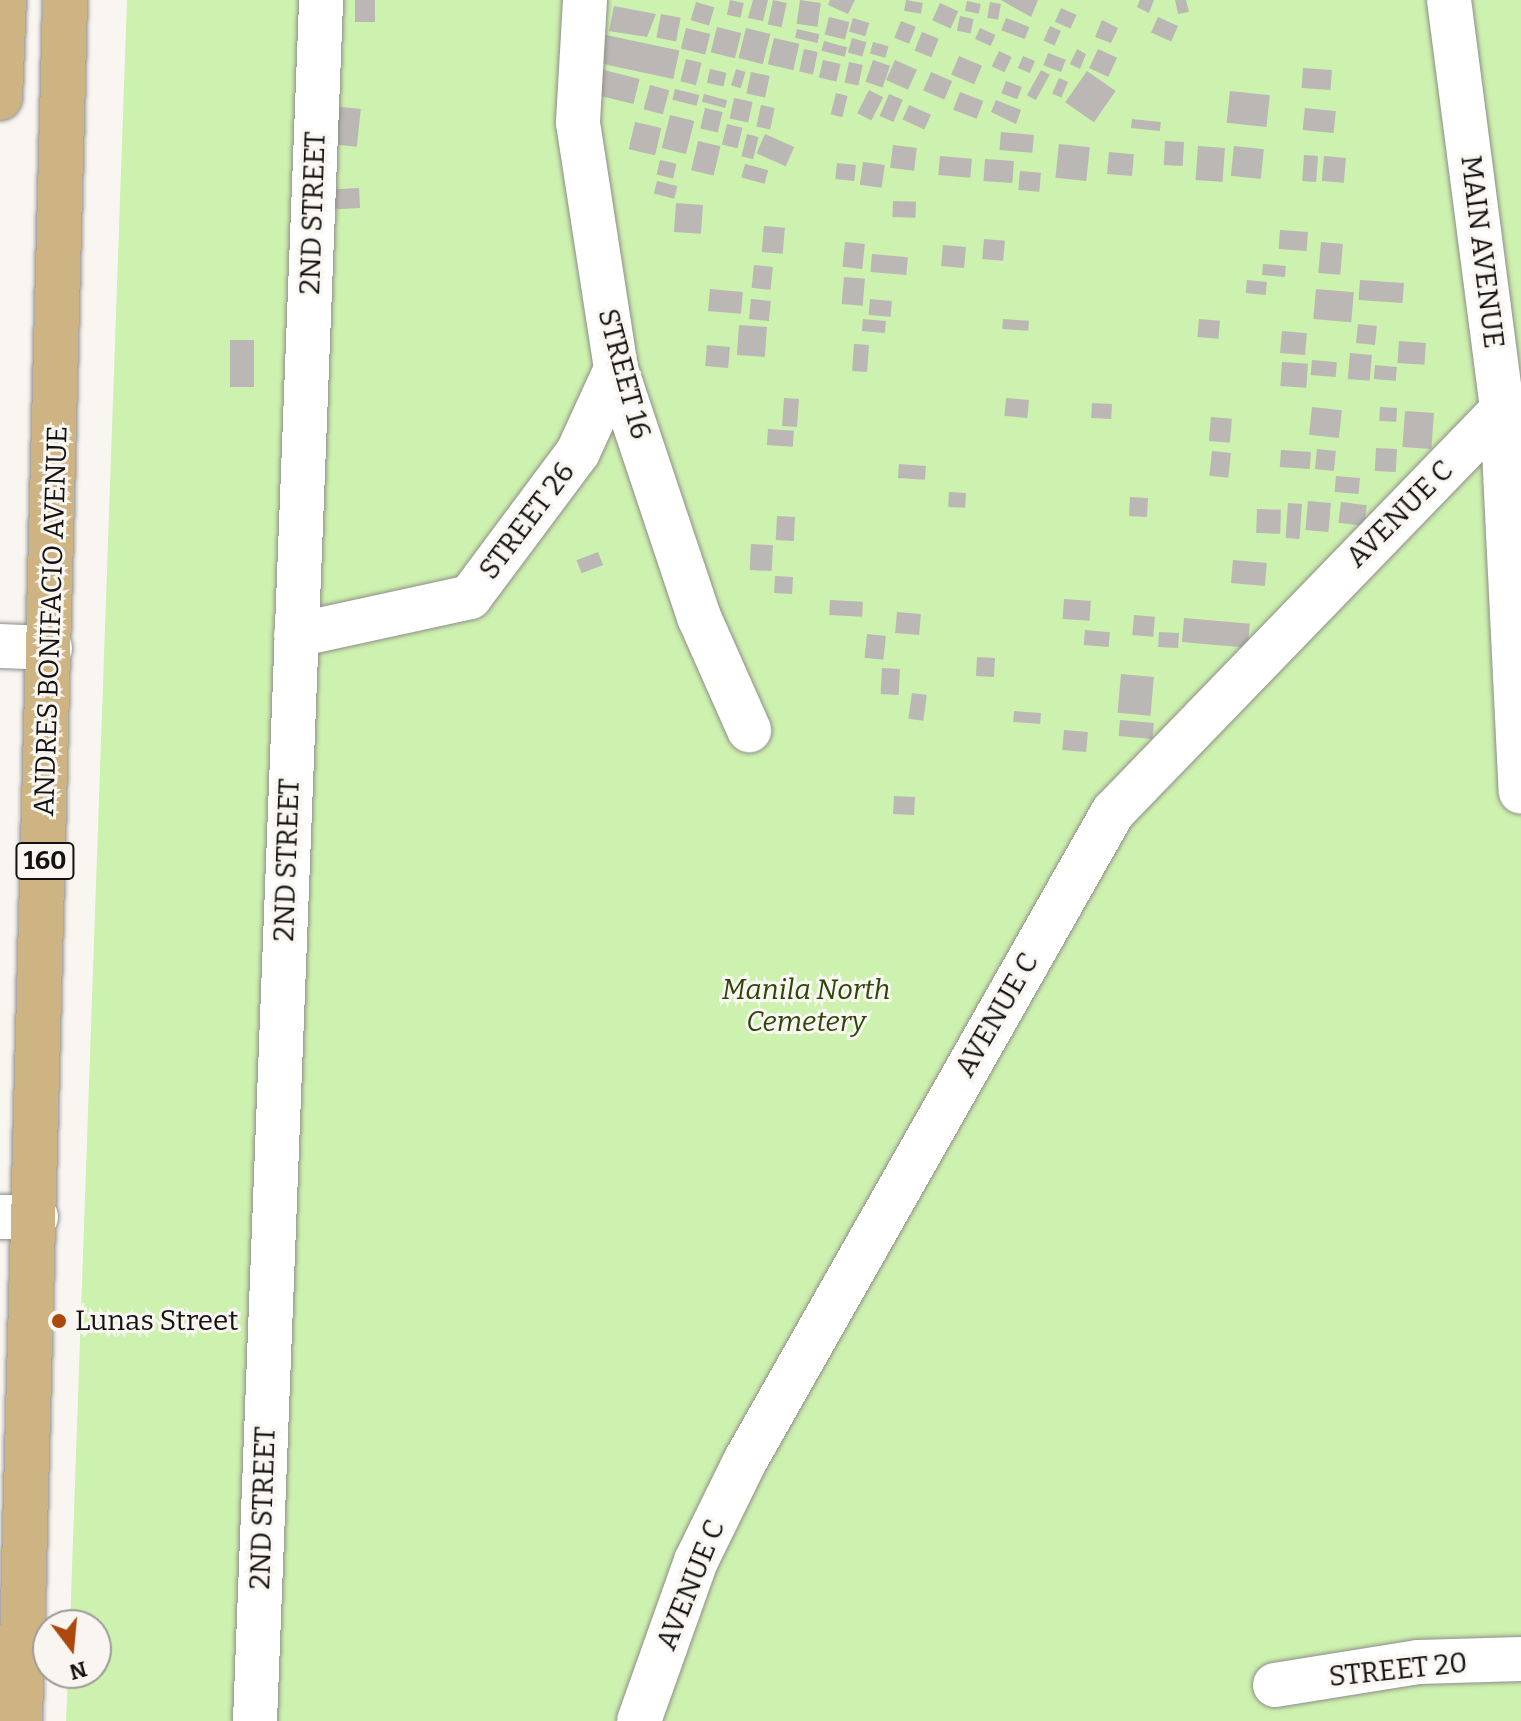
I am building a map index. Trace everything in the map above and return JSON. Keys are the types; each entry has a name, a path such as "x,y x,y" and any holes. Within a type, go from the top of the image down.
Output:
{"main road":[{"path":"0,98 4,0"},
{"name":"ANDRES BONIFACIO AVENUE","path":"20,1721 18,1217 50,648 65,0"}],"street":[{"name":"2ND STREET","path":"255,1721 321,0"},
{"name":"STREET 16","path":"585,0 578,123 616,369 699,617 749,730"},
{"name":"MAIN AVENUE","path":"1449,0 1512,419 1521,792"},
{"name":"STREET 26","path":"296,635 470,597 578,452 616,369"},
{"name":"AVENUE C","path":"639,1721 696,1561 745,1461 1113,812 1512,419"},
{"path":"0,646 50,648"},
{"name":"STREET 20","path":"1275,1685 1418,1662 1521,1659"}],"green space":[{"name":"Manila North Cemetery","path":"127,0 1521,0 1521,1721 66,1721 67,1689 112,1689 112,1609 71,1609"}],"building":[{"path":"355,0 375,0 375,22 355,22"},
{"path":"730,0 744,3 741,18 727,15"},
{"path":"753,0 768,0 763,21 748,18"},
{"path":"773,0 787,3 781,27 768,24"},
{"path":"800,0 821,3 817,27 797,24"},
{"path":"830,0 855,0 848,14 828,5"},
{"path":"906,0 923,3 921,14 904,11"},
{"path":"1001,0 1038,0 1031,17"},
{"path":"1140,0 1154,0 1149,13 1137,7"},
{"path":"1175,0 1186,0 1189,12 1178,14"},
{"path":"967,1 981,4 979,14 965,11"},
{"path":"696,2 714,7 709,26 691,20"},
{"path":"990,2 1001,4 998,20 987,18"},
{"path":"940,3 958,11 951,28 932,20"},
{"path":"614,6 656,14 647,37 609,31"},
{"path":"1061,8 1077,15 1070,29 1055,22"},
{"path":"661,14 681,18 676,41 656,38"},
{"path":"960,16 974,19 971,34 957,31"},
{"path":"829,17 849,22 845,40 825,34"},
{"path":"1158,17 1178,26 1171,41 1151,33"},
{"path":"853,18 869,23 865,36 849,31"},
{"path":"1006,18 1029,27 1025,39 1001,30"},
{"path":"1102,20 1118,28 1111,43 1095,37"},
{"path":"901,21 916,27 909,44 894,38"},
{"path":"1050,26 1061,31 1054,45 1043,41"},
{"path":"717,27 741,33 735,58 711,52"},
{"path":"686,28 710,34 705,54 681,48"},
{"path":"746,28 770,34 763,64 739,58"},
{"path":"980,28 996,35 991,46 975,39"},
{"path":"797,29 819,34 817,43 795,38"},
{"path":"922,32 939,39 931,57 915,51"},
{"path":"606,35 679,51 673,79 600,63"},
{"path":"774,38 799,44 793,70 768,64"},
{"path":"852,38 866,42 862,57 848,52"},
{"path":"824,41 847,47 845,57 821,51"},
{"path":"873,42 888,46 885,58 870,54"},
{"path":"804,49 818,52 813,74 799,71"},
{"path":"1077,49 1086,54 1080,69 1070,64"},
{"path":"1098,49 1117,58 1108,77 1089,68"},
{"path":"999,51 1012,57 1005,72 992,66"},
{"path":"1048,53 1066,60 1061,72 1043,65"},
{"path":"959,56 982,66 974,84 951,74"},
{"path":"1023,56 1035,61 1030,73 1018,68"},
{"path":"686,59 702,63 696,85 680,81"},
{"path":"823,60 841,64 836,82 819,78"},
{"path":"873,60 890,66 883,88 866,82"},
{"path":"895,60 917,70 908,90 886,80"},
{"path":"849,62 863,65 858,85 845,83"},
{"path":"596,68 640,79 633,104 590,93"},
{"path":"1303,68 1332,70 1331,90 1302,88"},
{"path":"710,69 727,73 723,86 707,83"},
{"path":"736,69 746,72 741,88 731,85"},
{"path":"1041,70 1050,75 1036,100 1027,95"},
{"path":"1087,71 1116,91 1094,122 1065,102"},
{"path":"751,72 770,76 765,97 746,94"},
{"path":"931,72 952,81 944,99 923,90"},
{"path":"1059,78 1068,82 1061,98 1052,94"},
{"path":"1006,81 1022,87 1017,99 1001,93"},
{"path":"650,85 669,90 663,114 644,109"},
{"path":"675,89 699,95 697,106 672,100"},
{"path":"869,90 883,97 871,120 857,113"},
{"path":"1230,91 1270,95 1266,127 1227,123"},
{"path":"960,92 983,101 977,119 953,110"},
{"path":"836,93 848,96 842,117 831,114"},
{"path":"704,94 727,100 725,108 702,102"},
{"path":"889,94 903,100 893,122 880,116"},
{"path":"734,98 753,102 748,122 730,119"},
{"path":"996,100 1021,110 1016,124 991,112"},
{"path":"322,105 361,109 357,147 318,143"},
{"path":"761,105 775,108 770,129 756,127"},
{"path":"909,105 931,115 924,129 902,120"},
{"path":"705,108 723,112 718,133 700,128"},
{"path":"1305,108 1336,111 1334,133 1303,130"},
{"path":"670,115 694,121 686,154 662,148"},
{"path":"1132,119 1161,122 1160,131 1131,128"},
{"path":"635,122 661,128 655,155 629,149"},
{"path":"727,124 743,128 737,148 722,144"},
{"path":"1001,132 1034,135 1032,153 999,150"},
{"path":"747,134 759,137 753,159 741,156"},
{"path":"765,134 794,147 786,166 756,153"},
{"path":"698,141 720,146 714,175 691,170"},
{"path":"1165,141 1184,142 1183,166 1164,165"},
{"path":"1059,144 1090,147 1086,181 1055,178"},
{"path":"893,145 917,148 914,171 890,168"},
{"path":"1198,146 1225,148 1223,182 1196,180"},
{"path":"1234,146 1264,149 1261,179 1231,176"},
{"path":"1109,152 1134,154 1132,176 1107,174"},
{"path":"1304,155 1318,156 1316,182 1302,181"},
{"path":"940,156 972,159 970,178 938,175"},
{"path":"1324,156 1346,158 1344,183 1322,181"},
{"path":"985,159 1014,161 1012,183 983,181"},
{"path":"660,160 677,164 673,178 657,175"},
{"path":"863,162 885,165 882,188 860,185"},
{"path":"837,163 856,165 854,181 835,179"},
{"path":"745,164 768,170 765,184 741,178"},
{"path":"1020,171 1041,173 1039,192 1018,190"},
{"path":"657,181 677,186 674,199 654,194"},
{"path":"359,188 360,208 316,210 315,190"},
{"path":"893,201 916,202 915,218 892,217"},
{"path":"676,203 703,205 701,234 674,232"},
{"path":"764,226 785,228 783,254 762,252"},
{"path":"1280,230 1308,232 1307,251 1279,249"},
{"path":"984,239 1005,241 1003,261 982,259"},
{"path":"845,242 865,244 862,269 842,267"},
{"path":"1321,242 1343,244 1340,275 1318,273"},
{"path":"943,245 966,247 964,268 941,266"},
{"path":"872,254 908,257 906,275 870,272"},
{"path":"1263,264 1286,266 1285,277 1262,275"},
{"path":"754,265 773,267 770,290 752,288"},
{"path":"844,277 865,279 863,306 842,304"},
{"path":"1247,280 1267,282 1266,295 1246,293"},
{"path":"1360,280 1404,283 1402,303 1359,300"},
{"path":"710,289 743,292 741,314 708,311"},
{"path":"1316,289 1354,292 1351,322 1313,319"},
{"path":"751,299 771,301 769,321 749,319"},
{"path":"870,299 892,301 891,317 869,315"},
{"path":"863,319 886,321 885,333 862,331"},
{"path":"1003,319 1029,321 1028,331 1002,329"},
{"path":"1199,319 1220,321 1218,339 1197,337"},
{"path":"1358,324 1377,326 1375,345 1356,343"},
{"path":"739,325 767,327 765,357 737,355"},
{"path":"1282,331 1307,333 1305,355 1280,353"},
{"path":"230,340 254,340 254,387 230,387"},
{"path":"1399,341 1426,343 1424,365 1397,363"},
{"path":"854,344 869,345 867,372 852,371"},
{"path":"707,345 730,347 728,368 705,366"},
{"path":"1350,353 1372,355 1370,381 1348,379"},
{"path":"1312,360 1337,362 1336,377 1311,375"},
{"path":"1282,362 1308,364 1306,388 1280,386"},
{"path":"1375,365 1397,367 1396,381 1374,379"},
{"path":"784,398 799,399 797,427 782,426"},
{"path":"1006,398 1029,400 1027,418 1004,416"},
{"path":"1092,403 1112,404 1111,419 1091,418"},
{"path":"1312,407 1342,410 1339,438 1309,435"},
{"path":"1380,407 1397,408 1396,422 1379,421"},
{"path":"1405,411 1434,413 1431,449 1402,447"},
{"path":"1211,417 1232,419 1230,443 1209,441"},
{"path":"768,429 794,431 793,447 767,445"},
{"path":"1376,448 1397,449 1396,472 1375,471"},
{"path":"1317,449 1336,451 1334,471 1315,469"},
{"path":"1281,450 1311,452 1310,469 1280,467"},
{"path":"1212,451 1231,453 1228,478 1209,476"},
{"path":"899,464 926,466 925,480 898,478"},
{"path":"1336,476 1360,478 1359,494 1335,492"},
{"path":"949,492 966,493 965,508 948,507"},
{"path":"1130,497 1148,498 1147,517 1129,516"},
{"path":"1308,501 1331,503 1328,532 1305,530"},
{"path":"1341,502 1367,505 1364,526 1338,523"},
{"path":"1288,503 1302,504 1300,539 1286,538"},
{"path":"1257,509 1281,510 1280,534 1256,533"},
{"path":"777,516 795,517 794,541 776,540"},
{"path":"751,544 773,545 772,571 750,570"},
{"path":"598,552 603,565 582,573 577,560"},
{"path":"1233,560 1267,563 1265,586 1231,583"},
{"path":"775,576 793,577 792,594 774,593"},
{"path":"1064,599 1091,601 1090,621 1063,619"},
{"path":"830,600 863,602 862,617 829,615"},
{"path":"897,612 921,614 919,635 895,633"},
{"path":"1134,615 1155,617 1153,637 1132,635"},
{"path":"1184,618 1250,624 1248,648 1182,642"},
{"path":"1085,630 1110,632 1109,647 1084,645"},
{"path":"1159,632 1179,633 1178,648 1158,647"},
{"path":"867,634 886,636 883,660 864,658"},
{"path":"977,657 995,658 994,677 976,676"},
{"path":"882,668 900,669 899,695 881,694"},
{"path":"1121,674 1154,677 1150,716 1118,713"},
{"path":"912,693 927,695 923,721 908,719"},
{"path":"1014,711 1041,713 1040,724 1013,722"},
{"path":"1120,720 1154,723 1152,739 1119,736"},
{"path":"1064,730 1088,732 1086,752 1062,750"},
{"path":"894,796 915,797 914,815 893,814"}],"place":[{"name":"Lunas Street","path":"59,1321"}]}
